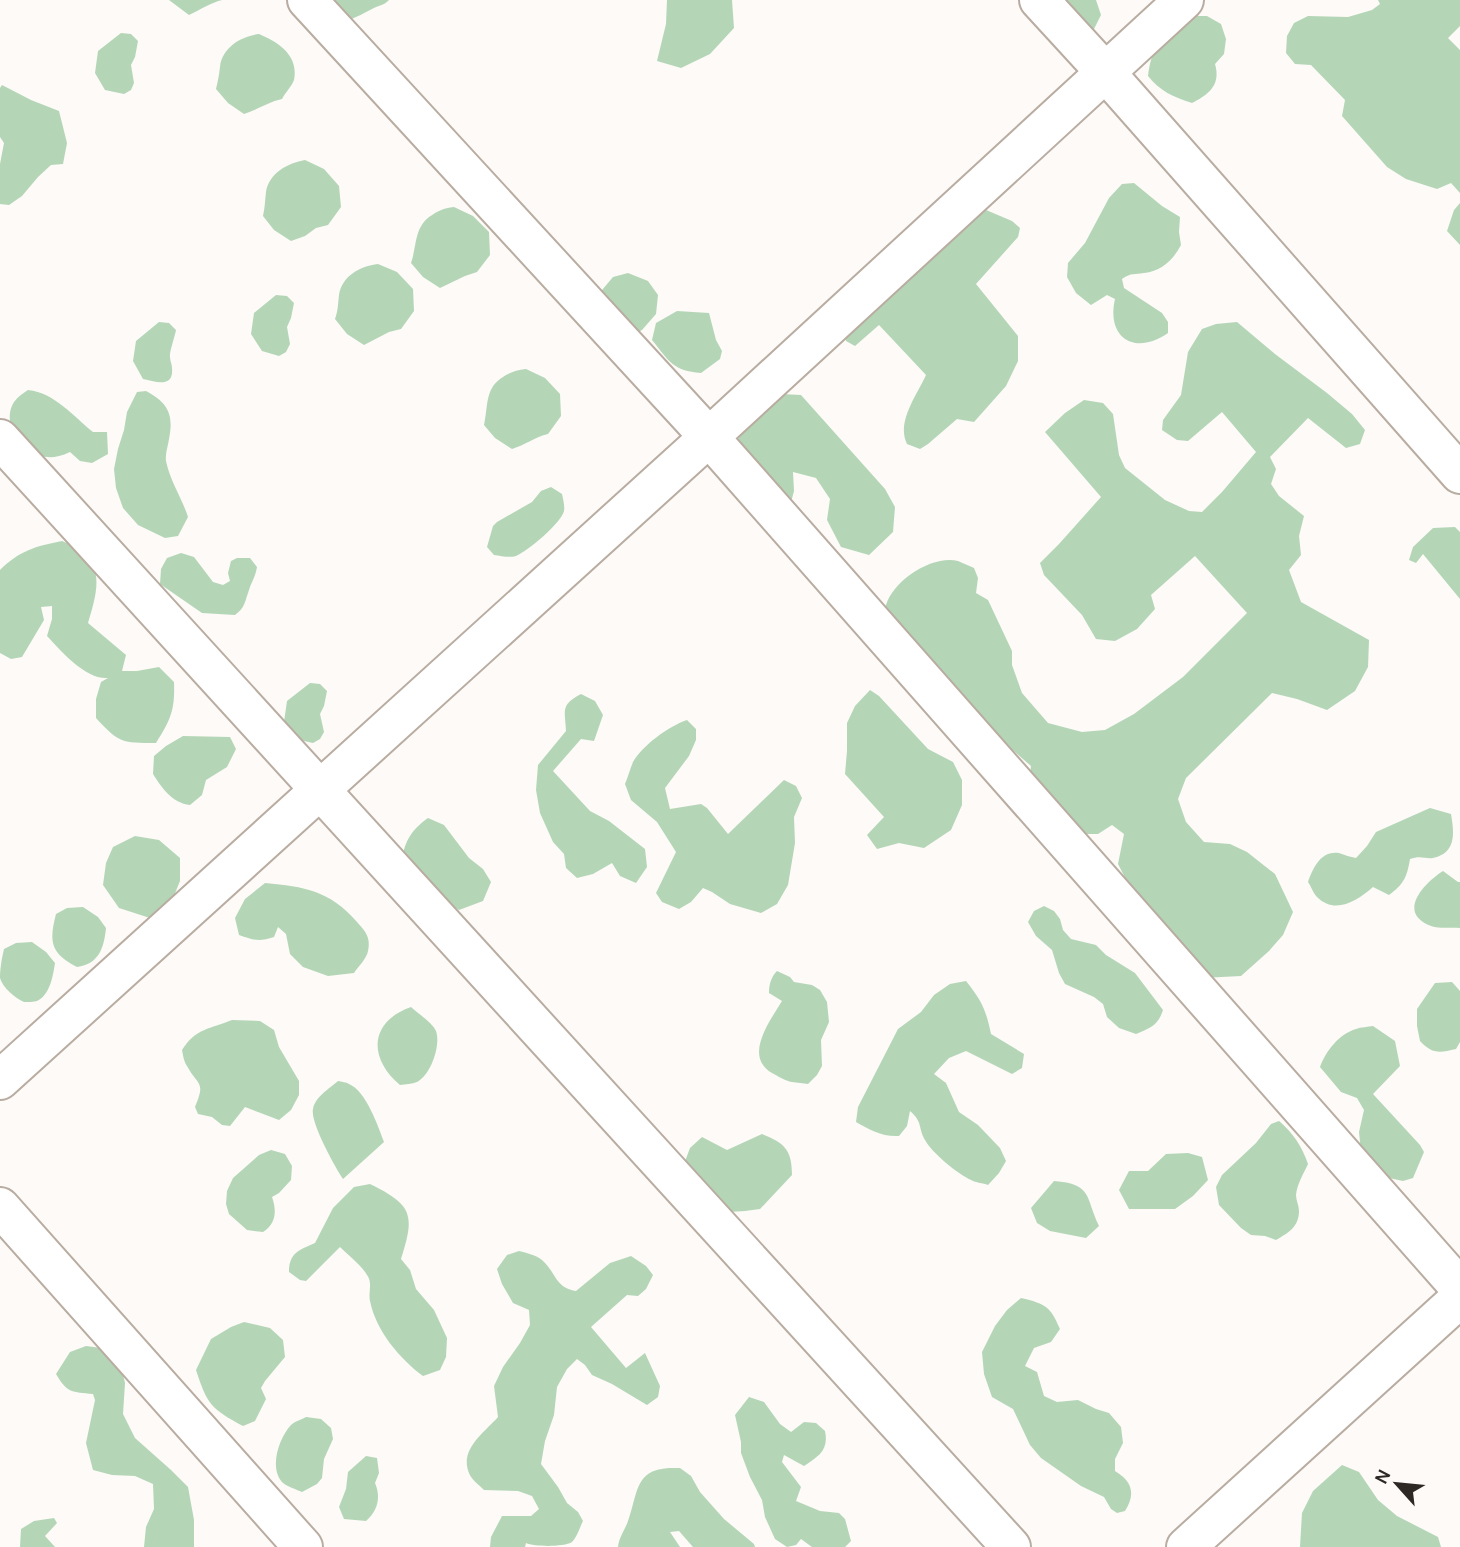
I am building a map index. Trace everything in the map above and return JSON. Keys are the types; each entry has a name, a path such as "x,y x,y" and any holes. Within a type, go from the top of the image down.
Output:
{"street":[{"path":"307,0 709,437 1460,1288"},
{"path":"1039,0 1460,474"},
{"path":"0,1080 709,437 1184,0"},
{"path":"0,439 1011,1547"},
{"path":"0,1207 303,1547"},
{"path":"1186,1547 1460,1298"}],"green space":[{"path":"169,0 222,0 189,15"},
{"path":"324,0 389,0 349,20"},
{"path":"667,0 732,0 734,28 710,54 681,68 657,61 666,24"},
{"path":"1025,0 1096,0 1101,15 1092,33"},
{"path":"1378,0 1460,0 1460,26 1448,38 1460,50 1460,193 1451,183 1437,189 1406,179 1387,167 1342,116 1345,100 1311,65 1295,64 1286,53 1287,36 1294,23 1308,16 1348,17 1372,10 1380,4"},
{"path":"1190,16 1207,16 1221,24 1226,39 1224,54 1215,64 1215,83 1204,96 1192,103 1167,93 1148,76 1156,47"},
{"path":"121,33 131,34 138,41 131,65 134,83 131,90 124,94 105,90 95,73 98,51"},
{"path":"259,34 286,51 293,63 294,80 282,99 244,114 228,103 216,89 220,67 229,48 246,37"},
{"path":"2,85 59,111 67,143 63,164 51,165 22,196 9,205 0,204 0,164 4,143 0,137"},
{"path":"305,160 324,169 339,186 341,207 328,225 291,241 274,230 263,216 266,192 275,174"},
{"path":"1134,183 1180,217 1181,245 1171,260 1156,270 1122,279 1124,288 1162,313 1168,322 1168,333 1145,343 1134,343 1119,333 1113,313 1115,299 1107,295 1091,305 1076,293 1067,277 1068,263 1085,243 1109,198 1122,184"},
{"path":"1460,203 1460,245 1447,231 1454,210"},
{"path":"454,207 473,216 489,232 490,255 477,272 440,288 423,277 411,263 418,232 424,222 438,211"},
{"path":"986,210 1012,221 1020,228 1018,237 976,284 1018,336 1018,361 1006,386 974,422 957,419 920,449 907,444 904,427 909,409 926,375 879,325 855,346 846,341 846,326 969,219"},
{"path":"378,264 397,272 413,289 414,311 401,329 364,345 347,334 335,319 339,295 344,282 353,273"},
{"path":"628,273 648,281 658,295 656,314 642,330 625,339 597,296 613,277"},
{"path":"276,295 287,296 294,303 287,327 290,344 286,352 279,356 262,351 251,334 254,313"},
{"path":"677,311 709,313 716,340 722,351 720,359 701,373 678,367 652,340 656,323"},
{"path":"159,322 169,323 176,330 170,355 172,374 170,379 163,382 143,379 133,361 136,341"},
{"path":"1237,322 1352,414 1365,430 1360,444 1346,448 1308,418 1270,457 1276,469 1271,484 1279,496 1304,516 1299,536 1301,555 1289,570 1301,602 1369,640 1368,667 1355,691 1327,710 1272,693 1186,778 1178,799 1186,822 1204,842 1230,844 1247,852 1275,874 1293,912 1283,935 1241,976 1202,978 1136,899 1118,864 1124,834 1112,825 1098,834 1070,834 1028,788 1031,766 979,724 885,621 885,607 890,596 905,579 926,566 948,560 974,568 978,578 976,593 988,600 1012,651 1012,665 1022,693 1048,723 1082,732 1105,730 1134,714 1183,677 1247,613 1195,556 1151,595 1155,609 1137,629 1115,641 1096,639 1082,615 1044,575 1040,563 1101,497 1045,432 1084,400 1103,403 1113,414 1119,455 1125,468 1165,500 1189,511 1202,512 1256,452 1222,412 1188,441 1177,440 1162,430 1163,420 1181,395 1188,352 1202,329 1216,324"},
{"path":"526,369 545,378 560,394 561,416 548,434 512,449 495,438 484,425 488,400 495,383 512,372"},
{"path":"28,390 55,400 93,432 107,432 108,454 92,463 80,461 70,452 45,457 25,447 11,435 10,415 16,399"},
{"path":"146,391 160,400 170,416 166,461 188,517 178,536 165,538 138,525 123,508 116,488 114,469 127,412 137,392"},
{"path":"781,394 801,395 885,489 895,507 893,532 869,555 841,547 827,520 830,499 816,478 793,472 794,491 790,506 737,441 753,416"},
{"path":"551,487 562,494 564,503 564,511 557,522 536,543 516,556 494,555 487,547 493,526 532,502 541,491"},
{"path":"1455,527 1460,532 1460,599 1423,554 1416,563 1409,560 1413,547 1433,528"},
{"path":"62,541 83,552 94,568 96,586 88,623 126,655 122,671 159,667 174,682 171,714 156,743 122,740 96,718 96,699 101,682 108,678 83,670 47,636 52,619 52,606 41,607 44,620 22,657 11,659 0,653 0,570 28,550"},
{"path":"181,553 194,557 213,582 223,585 230,581 228,573 231,561 250,558 257,567 256,571 244,604 235,615 202,613 160,584 161,569 167,558"},
{"path":"310,683 320,684 327,691 320,714 324,732 320,739 313,743 295,739 284,722 287,701"},
{"path":"870,690 879,696 928,749 953,762 962,780 962,805 951,830 924,848 899,843 877,849 867,835 884,817 845,774 847,723 855,706"},
{"path":"581,694 595,701 603,715 594,741 581,739 553,771 590,811 609,821 645,849 647,867 636,883 620,876 612,863 593,874 577,878 566,868 564,854 553,842 540,813 536,790 538,765 566,731 565,709 570,701"},
{"path":"687,720 696,729 696,740 689,756 665,788 670,809 701,804 728,834 784,780 796,786 802,798 794,817 795,843 788,885 777,904 761,913 730,904 703,888 691,902 679,909 662,902 656,893 676,852 657,822 631,800 625,784 633,762 643,749 665,731"},
{"path":"183,736 230,737 236,749 227,767 206,780 202,795 190,805 173,798 153,774 154,756"},
{"path":"1430,808 1451,814 1453,835 1446,852 1433,858 1410,859 1404,880 1389,895 1373,887 1346,904 1331,905 1316,895 1308,882 1315,866 1323,857 1339,853 1356,858 1376,832"},
{"path":"428,818 444,825 469,858 483,869 491,882 483,901 459,910 432,892 402,864 409,838"},
{"path":"135,836 159,840 180,858 180,881 169,908 153,919 119,908 103,885 106,863 113,847"},
{"path":"1443,871 1460,882 1460,928 1431,926 1415,914 1414,906 1422,890"},
{"path":"265,883 316,892 347,911 365,931 369,942 366,957 354,973 328,976 303,967 290,954 286,934 278,927 274,937 264,940 239,935 235,918 245,899"},
{"path":"1044,906 1054,911 1063,930 1071,939 1096,945 1106,955 1135,973 1163,1010 1156,1023 1136,1034 1119,1028 1107,1017 1103,1004 1065,984 1052,950 1036,936 1028,922 1034,911"},
{"path":"83,907 98,917 106,928 99,954 91,962 77,967 61,957 52,939 56,914 67,908"},
{"path":"32,942 55,963 45,994 37,1001 24,1002 2,982 1,963 4,949 16,943"},
{"path":"777,971 794,982 812,985 820,990 827,1002 829,1022 821,1040 822,1066 808,1084 789,1081 772,1073 764,1066 760,1057 762,1038 782,1001 769,993 771,981"},
{"path":"966,981 983,1006 991,1034 1024,1054 1022,1068 1012,1074 966,1051 949,1058 934,1074 946,1083 959,1112 978,1125 1000,1148 1006,1161 988,1185 966,1177 939,1157 928,1145 919,1122 910,1111 907,1126 899,1136 882,1134 856,1122 858,1107 898,1029 921,1012 934,995 950,984"},
{"path":"1452,982 1460,991 1460,1042 1456,1049 1436,1051 1420,1041 1417,1009 1435,983"},
{"path":"411,1007 434,1028 437,1044 427,1073 415,1083 400,1085 382,1064 378,1042 387,1022"},
{"path":"232,1020 260,1021 274,1030 279,1047 299,1081 299,1095 291,1110 279,1120 245,1107 230,1126 222,1125 212,1117 198,1114 195,1107 200,1092 199,1084 186,1064 182,1050 198,1033"},
{"path":"1373,1026 1395,1041 1400,1066 1373,1094 1424,1152 1413,1178 1403,1181 1380,1176 1361,1152 1359,1132 1364,1110 1357,1098 1341,1092 1320,1067 1330,1049 1344,1035 1358,1028"},
{"path":"338,1081 348,1083 361,1094 371,1110 384,1142 343,1179 324,1144 313,1115 316,1101"},
{"path":"1279,1121 1296,1140 1308,1164 1297,1191 1297,1221 1289,1232 1276,1240 1251,1235 1241,1228 1219,1205 1216,1187 1222,1175 1256,1143 1271,1124"},
{"path":"762,1134 785,1148 792,1175 760,1209 729,1212 684,1164 690,1148 702,1137 727,1150"},
{"path":"271,1150 285,1154 292,1166 291,1180 272,1197 275,1212 271,1225 263,1232 247,1230 229,1214 226,1204 227,1191 233,1178 259,1155"},
{"path":"1188,1153 1202,1157 1208,1180 1193,1196 1175,1209 1129,1209 1119,1190 1129,1171 1148,1171 1166,1154"},
{"path":"1054,1181 1076,1185 1086,1194 1099,1226 1086,1238 1050,1231 1037,1223 1031,1208"},
{"path":"370,1184 395,1198 407,1213 408,1232 401,1259 410,1270 416,1289 434,1310 447,1338 446,1357 440,1370 423,1376 398,1353 383,1333 370,1301 369,1278 340,1247 306,1281 289,1272 293,1256 315,1243 333,1208 354,1187"},
{"path":"519,1251 540,1258 564,1287 576,1291 610,1263 631,1256 646,1266 653,1275 646,1289 638,1296 627,1295 591,1327 626,1368 645,1353 660,1386 658,1397 647,1405 592,1375 577,1359 567,1369 557,1387 554,1415 541,1464 567,1503 578,1512 583,1521 578,1532 572,1542 563,1545 542,1546 526,1543 525,1547 490,1547 491,1537 502,1516 531,1516 539,1509 532,1496 518,1491 484,1490 471,1477 467,1464 470,1449 498,1417 494,1386 530,1325 529,1310 513,1303 497,1269 507,1255"},
{"path":"1021,1298 1046,1307 1060,1329 1051,1342 1034,1348 1025,1366 1037,1372 1044,1396 1057,1402 1078,1400 1109,1413 1121,1427 1123,1443 1115,1459 1115,1471 1125,1479 1130,1488 1130,1499 1125,1511 1117,1513 1111,1509 1104,1497 1081,1486 1041,1458 1030,1445 1013,1409 992,1397 984,1374 982,1352 995,1326"},
{"path":"244,1322 270,1328 283,1340 285,1357 261,1388 266,1399 255,1421 243,1426 217,1410 203,1391 196,1370 211,1339"},
{"path":"86,1346 101,1348 121,1366 125,1383 123,1414 135,1438 188,1487 194,1520 194,1547 144,1547 146,1527 154,1509 153,1484 135,1476 112,1475 93,1470 86,1443 95,1400 93,1394 71,1390 63,1385 56,1374 70,1352"},
{"path":"749,1397 764,1402 780,1424 791,1432 804,1422 816,1423 825,1431 826,1443 822,1452 814,1459 804,1466 784,1455 782,1462 801,1487 796,1501 820,1511 839,1513 845,1519 851,1541 845,1547 812,1547 801,1539 796,1545 787,1547 775,1539 765,1517 762,1500 741,1453 735,1415"},
{"path":"306,1417 321,1419 331,1428 333,1439 324,1459 322,1478 302,1492 282,1482 276,1469 276,1461 279,1445 287,1431"},
{"path":"366,1456 377,1458 379,1473 375,1483 378,1493 376,1508 366,1521 344,1519 339,1507 346,1489 348,1472"},
{"path":"1342,1465 1359,1472 1378,1500 1397,1516 1438,1537 1441,1547 1300,1547 1302,1513 1313,1491"},
{"path":"680,1468 691,1476 700,1492 724,1519 755,1547 693,1547 679,1531 670,1532 680,1547 618,1547 639,1485 649,1473"},
{"path":"54,1518 57,1523 45,1536 55,1547 20,1547 21,1529 34,1521"}]}
